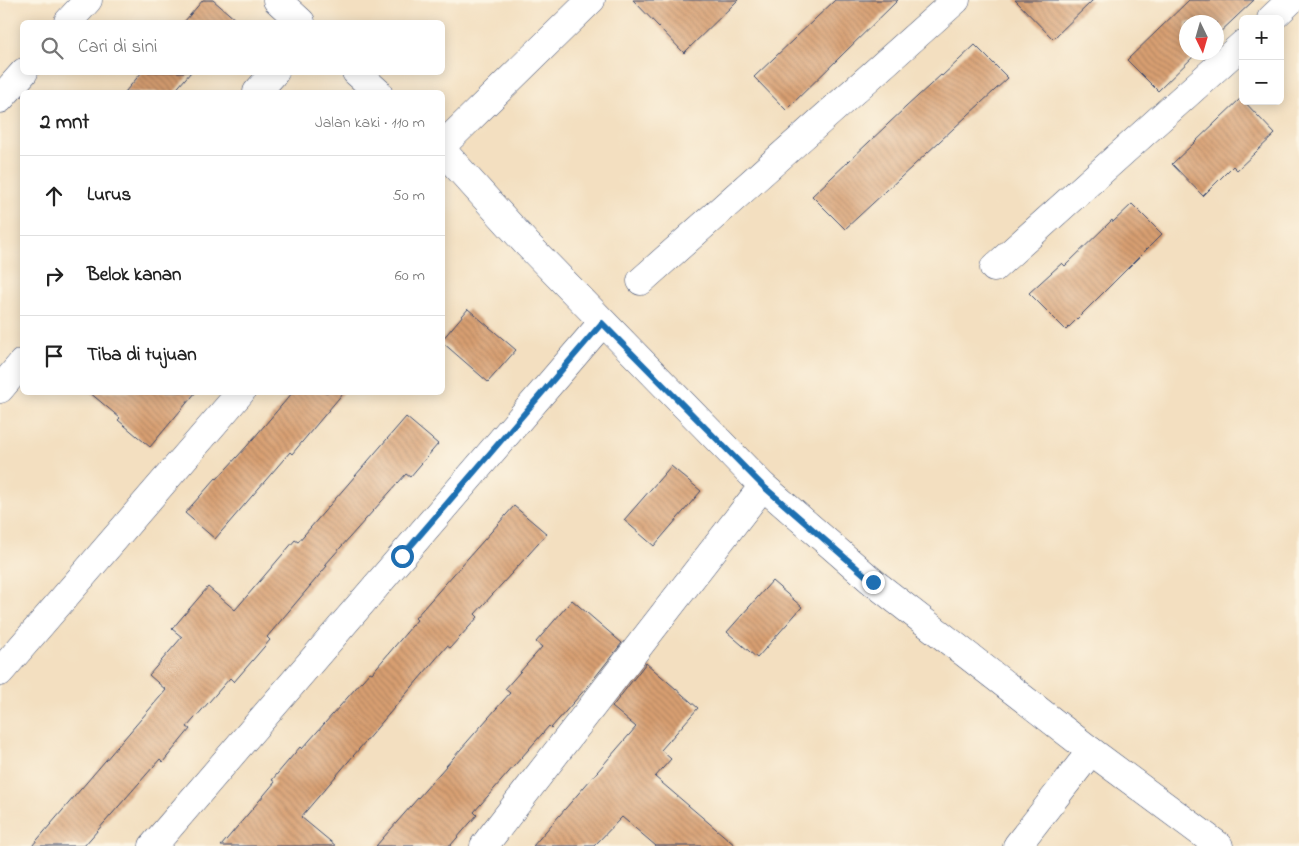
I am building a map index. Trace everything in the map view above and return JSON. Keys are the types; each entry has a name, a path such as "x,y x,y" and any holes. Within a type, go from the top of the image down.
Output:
{"street":[{"path":"70,20 88,0"},
{"path":"277,0 299,20"},
{"path":"445,143 592,0"},
{"path":"641,281 956,0"},
{"path":"1274,15 1291,0"},
{"path":"994,268 1239,48"},
{"path":"0,99 21,75"},
{"path":"260,90 272,75"},
{"path":"359,75 376,90"},
{"path":"445,153 602,323 763,486 873,582 1091,751 1220,846"},
{"path":"153,846 602,323"},
{"path":"0,389 20,365"},
{"path":"0,672 238,395"},
{"path":"484,846 763,486"},
{"path":"1017,846 1091,751"}],"building":[{"path":"203,0 213,0 236,20 186,20"},
{"path":"633,0 738,0 684,53"},
{"path":"835,0 898,0 786,110 754,77"},
{"path":"1015,0 1093,0 1053,39"},
{"path":"1189,0 1254,0 1224,28 1224,15 1179,15 1179,60 1190,60 1158,91 1127,60"},
{"path":"975,45 1008,78 845,229 812,196"},
{"path":"139,75 188,75 176,90 127,90"},
{"path":"1239,100 1239,105 1248,105 1275,134 1237,170 1233,166 1203,196 1172,164"},
{"path":"1132,204 1162,234 1066,330 1029,293 1062,263 1065,266 1112,220 1113,222"},
{"path":"468,309 516,350 488,382 445,345 445,336"},
{"path":"93,395 193,395 150,447 118,420 120,418"},
{"path":"290,395 341,395 292,454 290,452 215,539 185,513 247,446"},
{"path":"406,417 438,444 410,477 406,474 325,565 327,566 267,637 270,640 234,682 230,678 187,727 190,729 163,762 160,759 84,846 32,846 166,690 149,675 182,637 172,629 208,587 235,610 295,540 298,542"},
{"path":"671,466 701,491 654,546 624,520"},
{"path":"514,506 547,534 475,614 478,617 450,648 447,646 301,817 336,846 221,846 275,782 272,780 300,747 302,749 370,672 372,673 417,620 415,618"},
{"path":"772,581 802,607 757,658 727,632"},
{"path":"572,600 622,643 588,686 551,728 549,726 474,812 477,815 450,846 376,846 510,693 505,689 542,647 536,642"},
{"path":"646,663 698,708 661,750 671,759 655,777 736,846 656,846 622,817 594,846 533,846 636,727 612,707"}],"route":[{"path":"402,556 602,323 763,486 873,582"}]}
